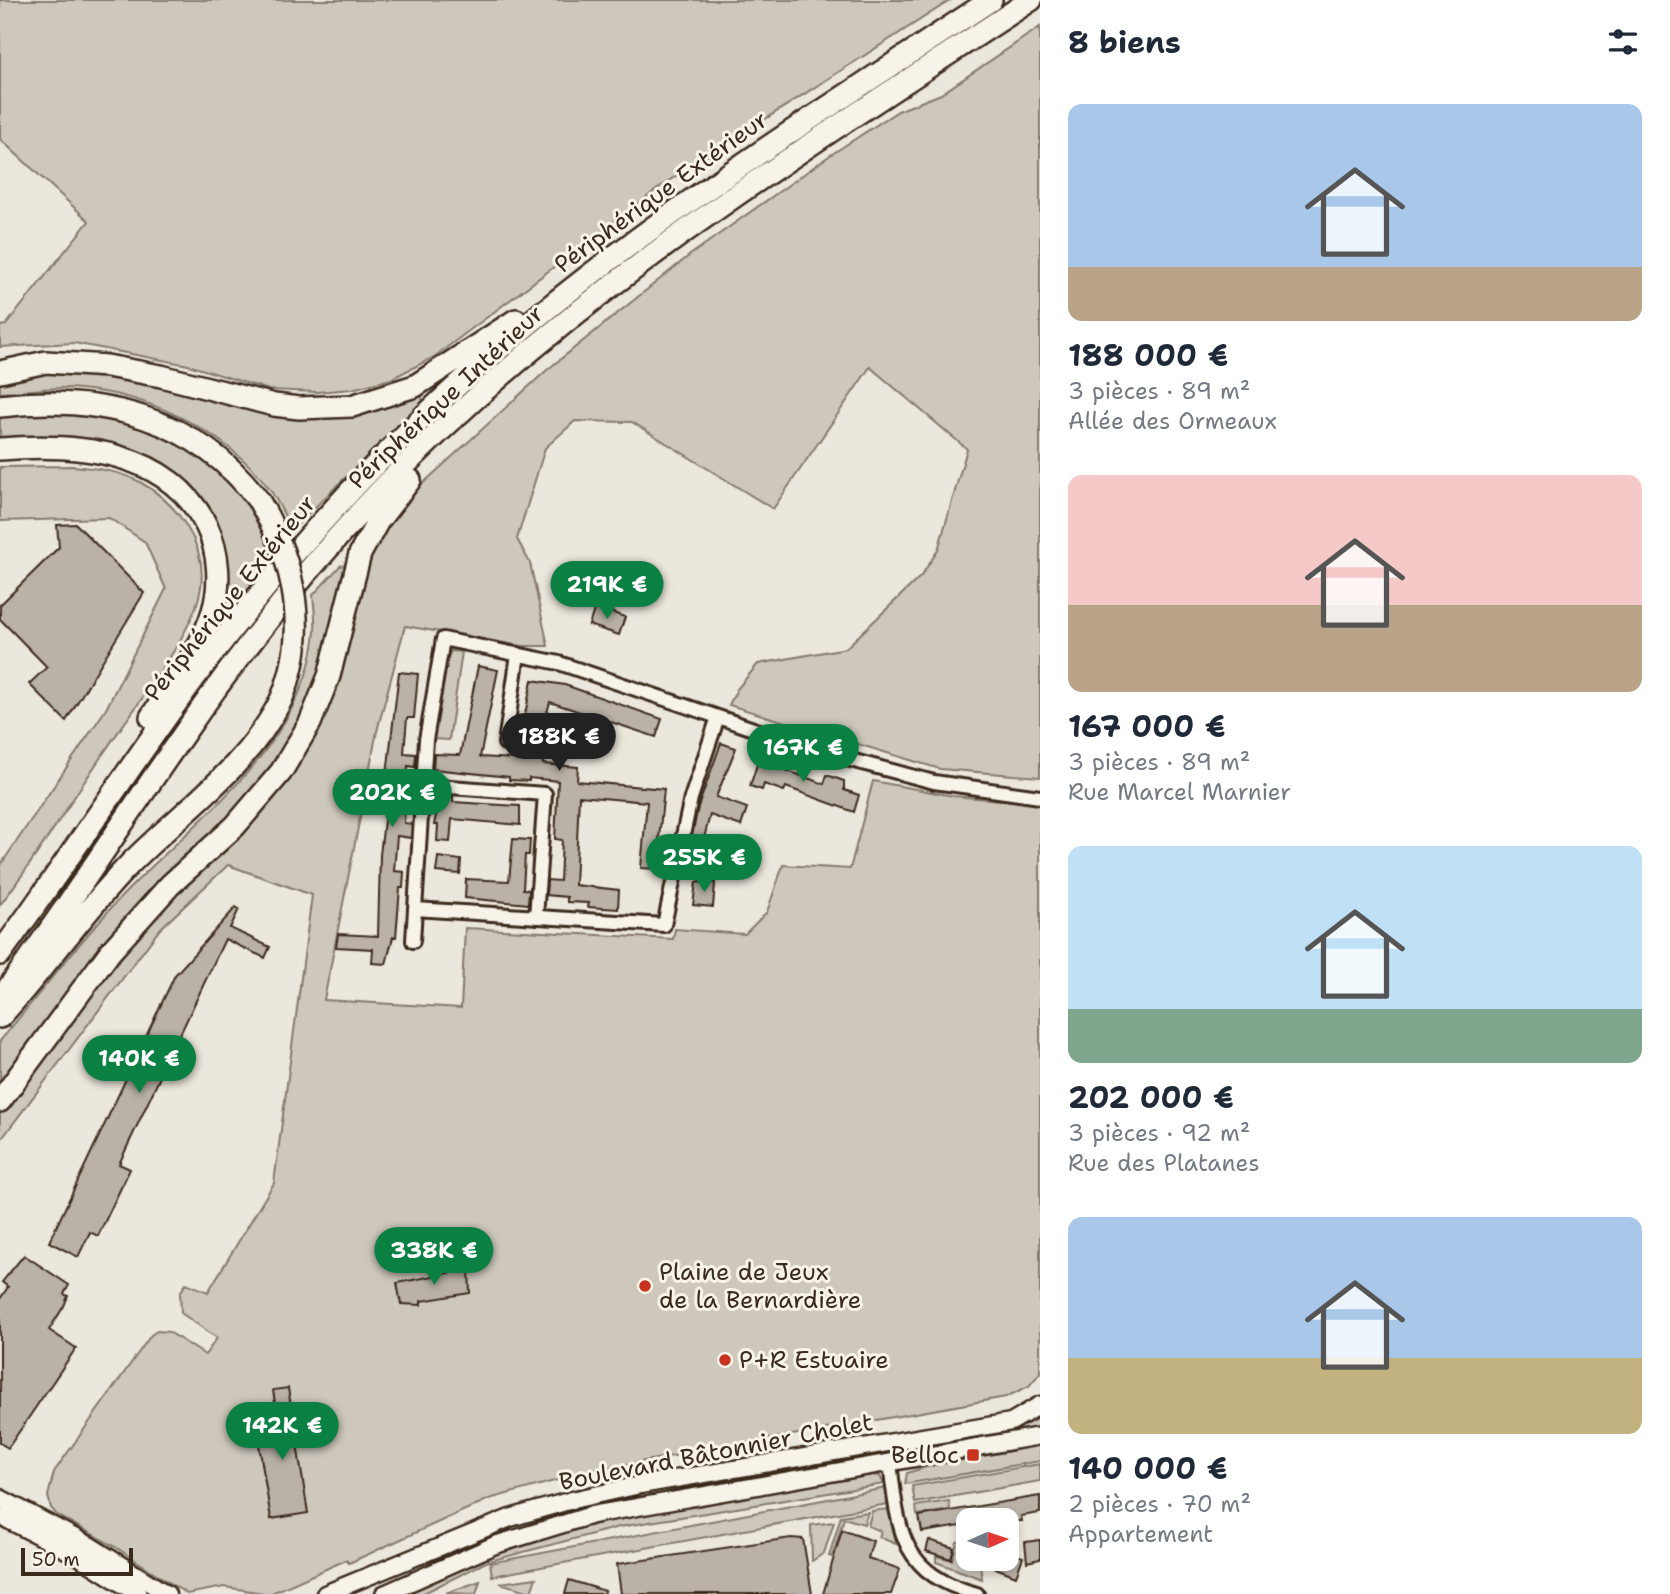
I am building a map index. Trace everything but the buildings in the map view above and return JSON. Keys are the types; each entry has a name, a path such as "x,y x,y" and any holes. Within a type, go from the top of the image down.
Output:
{"highway":[{"name":"Périphérique Extérieur","path":"0,954 208,660 302,544 422,418 535,317 675,211 991,0"},
{"name":"Périphérique Intérieur","path":"0,999 74,897 182,735 263,626 380,492 432,439 535,346 688,228 1031,0"},
{"path":"0,364 46,362 107,366 286,406 352,406 415,386 513,320 535,317"},
{"path":"0,1101 110,952 170,885 235,826 281,772 310,723 328,676 360,554 378,521 397,494 427,463 532,365 535,346"},
{"path":"0,372 46,362"},
{"path":"0,406 82,402 161,422 205,445 247,485 259,501 286,558 294,594 296,641 292,669 281,700 264,730 241,760 127,867 0,1017"},
{"path":"0,450 42,448 101,452 144,465 168,479 190,501 214,545 218,583 213,614 85,818 84,835"}],"street":[{"path":"413,941 426,740 443,639 559,663 824,752 934,782 1040,797"},
{"path":"505,743 518,654"},
{"path":"415,909 664,925 691,798 718,717"},
{"path":"423,785 544,794 536,917"},
{"name":"Boulevard Bâtonnier Cholet","path":"325,1594 509,1518 572,1500 640,1485 1011,1422 1040,1405"},
{"name":"Boulevard Bâtonnier Cholet","path":"384,1594 495,1545 592,1515 1040,1436"},
{"path":"890,1462 904,1537 914,1560 928,1574 961,1592 977,1594"},
{"path":"0,1498 134,1572 167,1594"},
{"path":"0,1514 9,1512 17,1505"},
{"path":"0,1514 79,1556 138,1594"}],"shaded area":[{"path":"0,0 951,0 667,182 434,357 391,379 352,389 317,392 269,390 188,365 74,343 0,347 0,326 6,325 89,221 0,139"},
{"path":"1040,27 1040,777 940,769 729,705 737,689 758,664 846,648 921,576 938,550 967,449 870,367 773,509 632,422 575,421 545,448 517,539 530,563 548,646 522,646 405,626 377,731 324,1000 461,1008 465,928 673,939 675,929 745,934 767,912 783,865 850,869 873,781 953,796 1036,803 1040,806 1040,1373 1029,1386 1006,1397 594,1470 489,1499 349,1563 346,1560 270,1594 224,1587 187,1594 114,1546 57,1515 51,1508 48,1496 54,1472 151,1335 157,1331 169,1332 205,1355 217,1338 181,1313 180,1293 186,1283 208,1292 274,1183 312,895 228,865 160,929 0,1141 0,1041 124,894 214,808 243,778 269,745 291,711 307,673 315,632 313,595 340,566 367,561 383,527 407,498 547,370 690,255 829,156 898,111 941,94"},
{"path":"47,373 150,381 248,405 420,393 423,401 292,530 269,488 251,468 231,449 185,419 133,399 80,389 0,393 0,380"},
{"path":"57,408 119,416 174,438 219,469 253,504 276,554 236,603 224,594 219,539 153,461 0,442 0,415"},
{"path":"73,466 124,475 153,490 166,501 194,540 202,570 201,586 197,605 176,648 0,905 0,866 106,709 166,589 145,542 109,518 0,521 0,467"},
{"path":"451,651 462,652 449,740 433,739 445,662"},
{"path":"1040,1417 1040,1429 996,1436 996,1433 1027,1424"},
{"path":"1040,1445 1040,1461 905,1484 907,1473 930,1466"},
{"path":"1040,1464 1040,1481 915,1503 912,1486"},
{"path":"870,1475 880,1476 884,1484 619,1527 486,1562 422,1594 401,1594 485,1557 620,1517"},
{"path":"886,1488 888,1504 492,1576 490,1563"},
{"path":"949,1501 950,1510 917,1515 916,1506"},
{"path":"888,1509 896,1544 879,1537 881,1531 868,1526 872,1511"},
{"path":"868,1512 864,1524 844,1518 832,1557 829,1556 841,1516"},
{"path":"834,1522 824,1553 812,1561 811,1525"},
{"path":"956,1546 956,1569 936,1562 936,1556 952,1560"},
{"path":"963,1572 981,1572 982,1579"},
{"path":"536,1578 531,1592 500,1583"},
{"path":"480,1581 476,1594 446,1593"}],"place":[{"name":"Plaine de Jeux de la Bernardière","path":"645,1286"},
{"name":"P+R Estuaire","path":"725,1360"},
{"name":"Belloc","path":"973,1455"}]}
